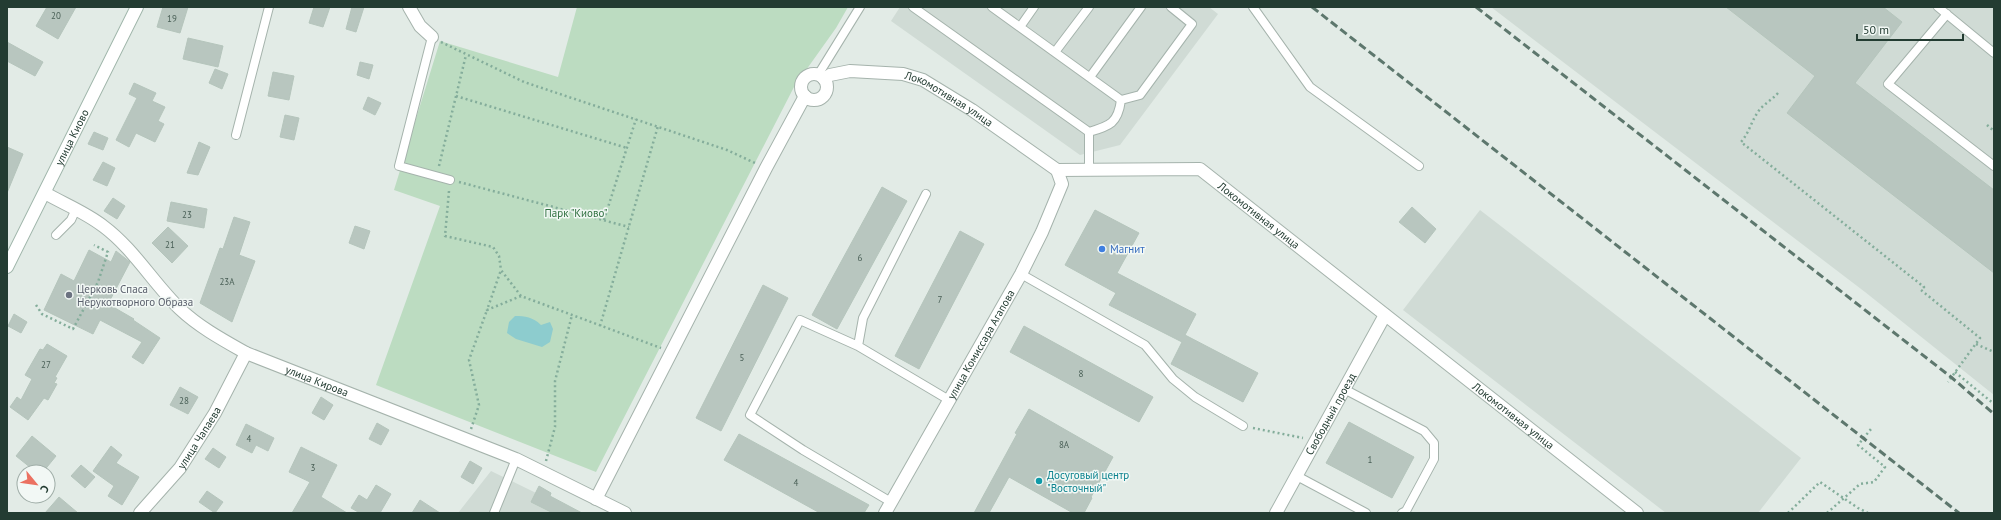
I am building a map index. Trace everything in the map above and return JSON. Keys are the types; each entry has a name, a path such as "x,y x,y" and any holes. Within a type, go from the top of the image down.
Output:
{"street":[{"name":"улица Киово","path":"7,267 137,7"},
{"path":"409,7 420,26 432,37"},
{"name":"Локомотивная улица","path":"805,96 801,88 802,83 808,75 821,77 850,71 903,74 923,80 972,110 1057,170 1200,170 1637,513"},
{"path":"596,499 766,168 805,96 814,100 823,96 827,88 821,77"},
{"name":"улица Комиссара Агапова","path":"885,513 1021,274 1042,232 1062,184 1057,170"},
{"name":"улица Кирова","path":"45,193 104,226 133,253 180,308 207,330 246,353 516,459 625,513"},
{"name":"Свободный проезд","path":"1276,513 1295,475 1385,315"},
{"name":"улица Чапаева","path":"140,513 180,468 215,413 246,353"}],"lane":[{"path":"236,135 269,7"},
{"path":"821,77 860,7"},
{"path":"913,7 1089,132"},
{"path":"992,7 1121,100 1140,96 1192,24 1171,7"},
{"path":"1020,27 1034,7"},
{"path":"1055,52 1089,7"},
{"path":"1090,77 1141,7"},
{"path":"1253,7 1310,87 1420,166"},
{"path":"1938,7 1994,53"},
{"path":"1947,14 1888,84 1994,166"},
{"path":"432,37 399,166 450,180"},
{"path":"1089,132 1109,126 1119,111 1121,100"},
{"path":"1089,132 1089,170"},
{"path":"858,346 863,318 926,194"},
{"path":"56,235 71,220 76,209"},
{"path":"1021,274 1145,345 1173,379 1195,398 1243,426"},
{"path":"891,502 803,450 750,415 800,320 858,346 949,400"},
{"path":"1344,389 1424,431 1434,443 1434,459 1406,511 1402,513"},
{"path":"494,513 516,459"},
{"path":"1295,475 1366,513"}],"path":[{"path":"432,37 466,55 524,82 727,150 766,168"},
{"path":"436,176 466,55"},
{"path":"1778,93 1772,100 1764,104 1758,112 1748,134 1742,142 1924,287 1920,290 1980,338 1948,382"},
{"path":"456,96 627,148"},
{"path":"604,220 636,119"},
{"path":"1987,125 1994,131"},
{"path":"600,326 658,126"},
{"path":"468,439 479,405 469,360 501,270 499,256 493,247 445,236 450,180 629,227"},
{"path":"36,305 42,314 73,329 98,282 108,252 94,244"},
{"path":"501,270 521,296 671,352"},
{"path":"487,310 521,296"},
{"path":"543,472 555,427 555,381 572,315"},
{"path":"1976,344 1994,352"},
{"path":"1955,372 1994,404"},
{"path":"1243,426 1315,440"},
{"path":"1826,513 1860,484 1874,482 1885,466 1858,445 1871,429"},
{"path":"1788,513 1820,482 1868,513"}],"shaded area":[{"path":"900,7 1209,7 1218,14 1120,145 1080,155 891,21"},
{"path":"1491,7 1994,7 1994,395 1865,292"},
{"path":"1480,210 1801,458 1758,513 1666,513 1403,310"},
{"path":"491,471 577,513 458,513"}],"green space":[{"name":"Парк \"Киово\"","path":"577,7 848,7 836,28 794,87 596,472 376,385 440,206 394,190 440,41 558,77"}],"water":[{"path":"515,316 522,316 535,320 541,325 550,322 553,329 550,342 542,347 516,339 507,333 509,322"}],"building":[{"path":"47,7 76,7 58,39 36,26"},
{"path":"163,7 188,7 180,33 157,27"},
{"path":"314,7 330,7 323,27 309,23"},
{"path":"352,7 364,7 356,32 346,29"},
{"path":"1726,7 1883,7 1902,22 1855,83 1994,190 1994,273 1787,113 1815,76"},
{"path":"188,38 223,46 218,67 183,59"},
{"path":"7,42 43,62 35,76 7,61"},
{"path":"360,62 373,65 369,79 357,75"},
{"path":"215,69 228,74 222,89 209,83"},
{"path":"273,72 294,76 289,100 268,96"},
{"path":"134,83 156,93 152,101 165,107 158,121 164,124 155,142 136,133 129,147 116,140 137,98 129,94"},
{"path":"368,97 381,103 375,115 363,109"},
{"path":"285,115 299,118 294,140 280,137"},
{"path":"94,132 108,138 103,150 88,144"},
{"path":"199,142 210,147 198,175 187,173"},
{"path":"7,147 23,154 7,193"},
{"path":"103,162 115,168 107,186 93,180"},
{"path":"882,187 907,201 837,329 812,315"},
{"path":"113,198 125,206 117,219 104,211"},
{"path":"171,202 207,209 204,228 167,221"},
{"path":"1412,207 1436,229 1425,243 1399,222"},
{"path":"1095,210 1139,233 1117,273 1196,314 1185,335 1258,373 1243,402 1171,364 1182,342 1109,305 1116,293 1065,265"},
{"path":"234,217 250,222 239,255 255,261 232,322 200,303 220,248 223,249"},
{"path":"355,226 370,231 364,249 349,243"},
{"path":"168,227 188,246 172,263 152,243"},
{"path":"960,231 984,244 919,369 895,356"},
{"path":"89,250 111,262 116,251 130,262 108,304 134,319 133,320 160,338 143,364 132,357 142,342 100,320 93,334 44,310 61,274 74,281"},
{"path":"763,285 788,298 721,431 696,418"},
{"path":"14,314 27,322 21,333 8,326"},
{"path":"1024,326 1153,397 1139,422 1010,352"},
{"path":"47,344 67,356 55,377 57,378 54,383 57,384 48,400 44,398 28,420 10,407 17,397 21,400 32,379 25,375 40,349 43,350"},
{"path":"180,387 198,397 188,414 170,405"},
{"path":"321,397 333,405 324,420 312,413"},
{"path":"1029,409 1113,457 1091,497 1092,498 1084,513 1073,513 1009,477 989,513 974,513 1017,434 1015,433"},
{"path":"1349,422 1414,457 1392,498 1326,463"},
{"path":"377,423 389,430 381,445 369,439"},
{"path":"246,424 274,438 268,451 256,445 252,453 236,445"},
{"path":"739,434 869,505 864,513 820,513 724,460"},
{"path":"32,436 56,456 50,464 26,464 16,456"},
{"path":"111,446 122,455 116,463 139,477 122,505 108,496 114,486 93,471"},
{"path":"301,447 337,465 321,497 347,513 292,513 310,482 289,472"},
{"path":"213,448 226,457 219,468 205,459"},
{"path":"470,461 482,468 473,484 461,477"},
{"path":"81,465 95,477 85,488 71,476"},
{"path":"376,485 391,494 380,513 360,513 351,508 359,495 367,500"},
{"path":"539,486 551,493 550,496 582,513 553,513 531,502"},
{"path":"207,491 223,502 215,513 199,502"},
{"path":"59,497 78,513 45,513 53,504 56,504 56,500"},
{"path":"420,500 440,513 412,513"}],"railway":[{"path":"1312,7 1959,513"},
{"path":"1476,7 1951,377 1994,414"}],"place":[{"name":"Магнит","path":"1102,249"},
{"name":"Церковь Спаса Нерукотворного Образа","path":"69,295"},
{"name":"Досуговый центр \"Восточный\"","path":"1039,481"}]}
